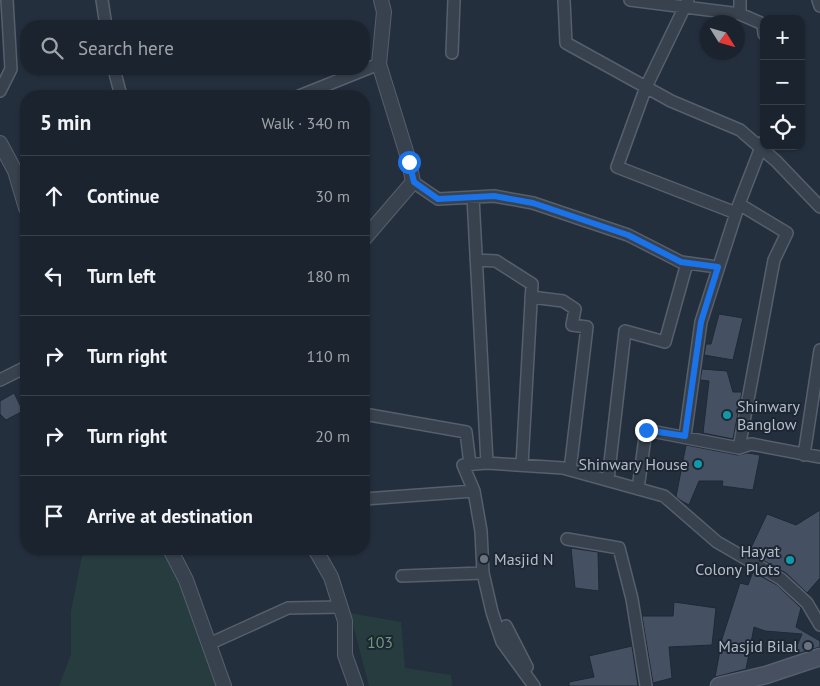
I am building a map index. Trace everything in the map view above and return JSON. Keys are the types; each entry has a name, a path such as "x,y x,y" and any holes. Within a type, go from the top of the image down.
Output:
{"main road":[{"path":"719,686 768,680 820,658"}],"street":[{"path":"0,91 12,69 7,0"},
{"path":"102,0 105,20"},
{"path":"381,0 384,12 379,64 414,182 438,199 494,196 533,203 628,235 681,262 718,267"},
{"path":"452,53 454,0"},
{"path":"564,0 566,43 671,101 740,130 760,143"},
{"path":"630,0 687,4 740,14 760,23"},
{"path":"740,0 740,14"},
{"path":"818,0 820,6"},
{"path":"687,4 646,87 617,167 738,208 787,233 774,260 739,448"},
{"path":"370,68 379,64"},
{"path":"116,75 119,90"},
{"path":"314,90 352,75"},
{"path":"0,143 15,171 20,188"},
{"path":"685,436 701,322 738,208 760,149"},
{"path":"768,150 818,200"},
{"path":"370,233 414,182"},
{"path":"473,197 487,463"},
{"path":"476,260 496,261 532,284 522,466"},
{"path":"608,480 625,331 665,342 687,263"},
{"path":"531,298 563,301 575,309 572,325 588,327 570,470"},
{"path":"804,456 820,350"},
{"path":"0,380 20,369"},
{"path":"370,415 466,432 470,464"},
{"path":"638,489 646,430 685,436 739,448 751,444 804,456 820,457"},
{"path":"535,686 502,642 492,612 483,573 481,531 474,491 463,465 487,463 570,470 664,496 717,542 781,579 806,603 820,625"},
{"path":"370,498 474,491"},
{"path":"567,539 619,548 632,599 646,686"},
{"path":"173,555 186,580 224,686"},
{"path":"318,555 331,577 345,621 345,655 353,685"},
{"path":"402,576 483,573"},
{"path":"208,644 288,608 340,607"},
{"path":"506,626 535,686"}],"green space":[{"path":"167,555 185,590 219,686 59,686 71,654 71,611 82,556"},
{"name":"103","path":"350,613 401,622 405,668 451,675 452,686 369,686"}],"building":[{"path":"719,314 743,318 733,360 704,355 706,344 711,344"},
{"name":"Shinwary Banglow","path":"702,369 727,371 733,392 742,392 733,439 703,433 709,381 700,380"},
{"path":"14,393 20,405 20,413 6,420 0,414 0,401"},
{"path":"686,445 738,455 748,453 760,455 753,490 722,486 723,481 699,481 689,505 680,500 676,497"},
{"name":"Hayat Colony Plots","path":"820,510 820,578 807,593 786,573 757,557 750,550 767,514 796,525"},
{"path":"571,548 598,552 599,591 575,588"},
{"path":"753,572 777,585 801,608 796,627 820,641 820,647 793,655 802,634 765,631 754,627 746,669 715,677 720,645 740,583 748,585"},
{"path":"674,602 716,608 712,645 669,647 672,678 653,683 642,616 673,616"},
{"path":"632,646 638,686 569,686 569,682 594,677 589,656"}],"place":[{"name":"Shinwary Banglow","path":"727,415"},
{"name":"Shinwary House","path":"698,464"},
{"name":"Masjid N","path":"484,559"},
{"name":"Hayat Colony Plots","path":"790,560"},
{"name":"Masjid Bilal","path":"808,646"}],"route":[{"path":"409,162 414,182 438,199 494,196 533,203 628,235 681,262 718,267 701,322 692,373 685,436 646,430"}]}
